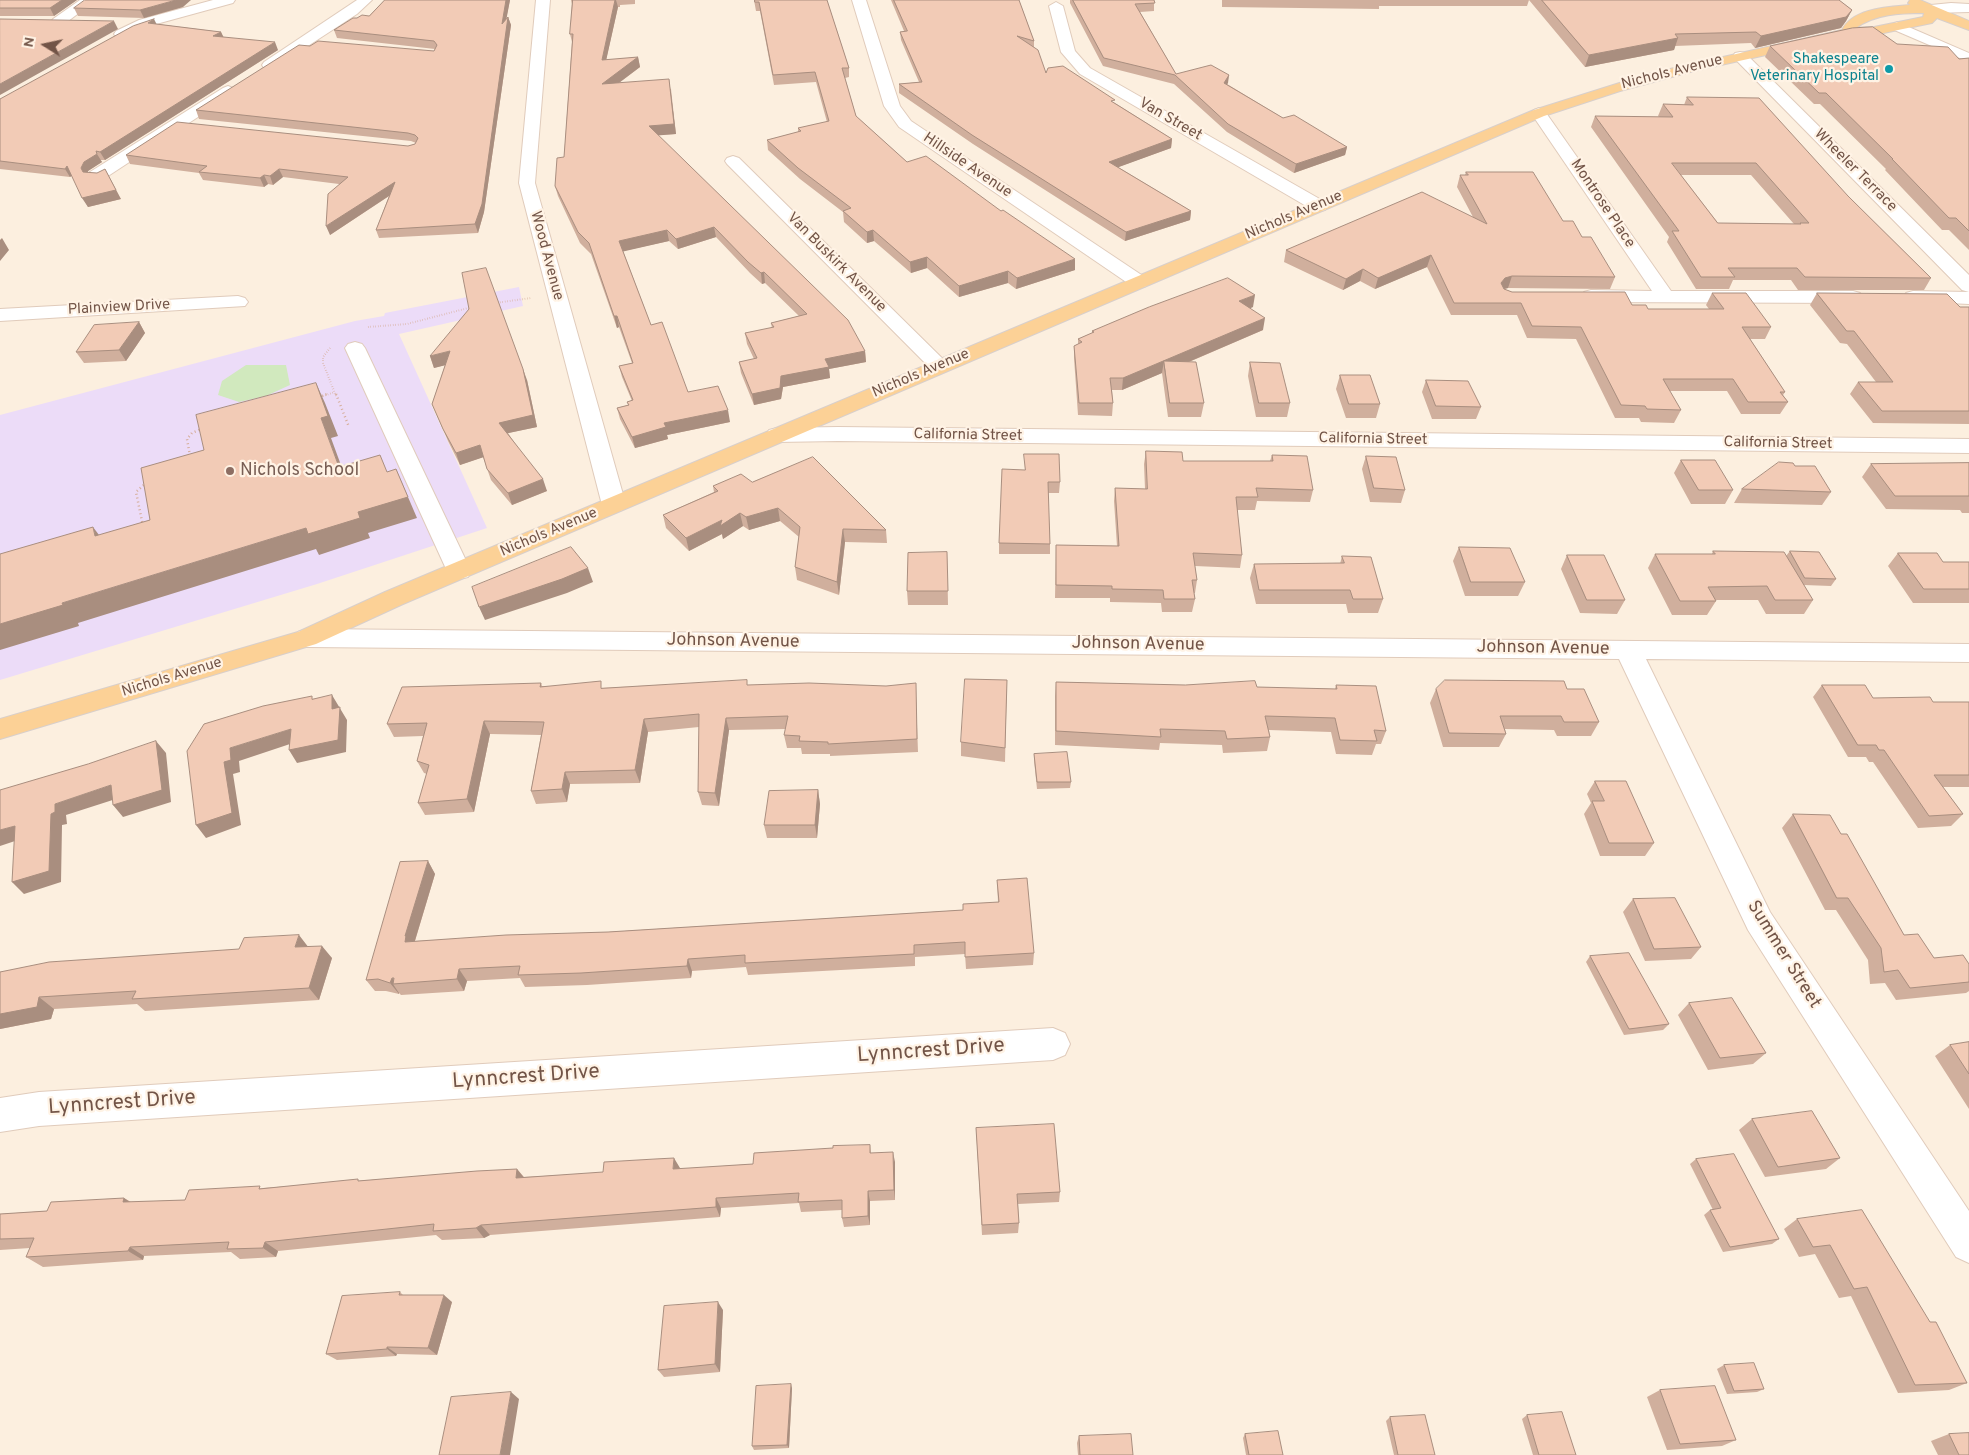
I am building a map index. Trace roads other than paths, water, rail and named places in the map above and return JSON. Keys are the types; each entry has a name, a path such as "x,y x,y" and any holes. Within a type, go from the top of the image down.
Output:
{"main road":[{"path":"1909,0 1969,26"},
{"name":"Nichols Avenue","path":"0,729 307,638 394,598 1539,112 1611,88 1740,56 1847,33 1930,19 1931,9 1902,9 1854,22 1847,30 1847,33"}],"street":[{"path":"84,22 53,22 89,0"},
{"path":"107,42 144,23 228,0"},
{"path":"258,72 364,0"},
{"name":"Wood Avenue","path":"543,0 527,183 614,506"},
{"name":"Hillside Avenue","path":"859,0 892,106 905,124 1139,282"},
{"name":"Van Street","path":"1056,6 1068,52 1084,71 1319,206"},
{"path":"1931,9 1951,6 1969,8"},
{"path":"111,23 144,23"},
{"path":"1897,26 1969,58"},
{"path":"306,41 325,43"},
{"name":"Wheeler Terrace","path":"1740,56 1969,286"},
{"path":"96,176 242,82"},
{"name":"Montrose Place","path":"1539,112 1664,296"},
{"path":"178,123 208,126"},
{"name":"Van Buskirk Avenue","path":"733,161 939,366"},
{"path":"1577,296 1871,297"},
{"path":"1890,297 1969,298"},
{"name":"Plainview Drive","path":"0,315 238,302"},
{"path":"350,340 459,572"},
{"name":"California Street","path":"777,436 848,434 1969,446"},
{"name":"Johnson Avenue","path":"307,638 1969,653"},
{"name":"Summer Street","path":"1628,650 1759,921 1969,1244"},
{"name":"Lynncrest Drive","path":"0,1114 59,1108 1053,1044"}],"place":[{"name":"Shakespeare Veterinary Hospital","path":"1889,69"},
{"name":"Nichols School","path":"230,471"}]}
